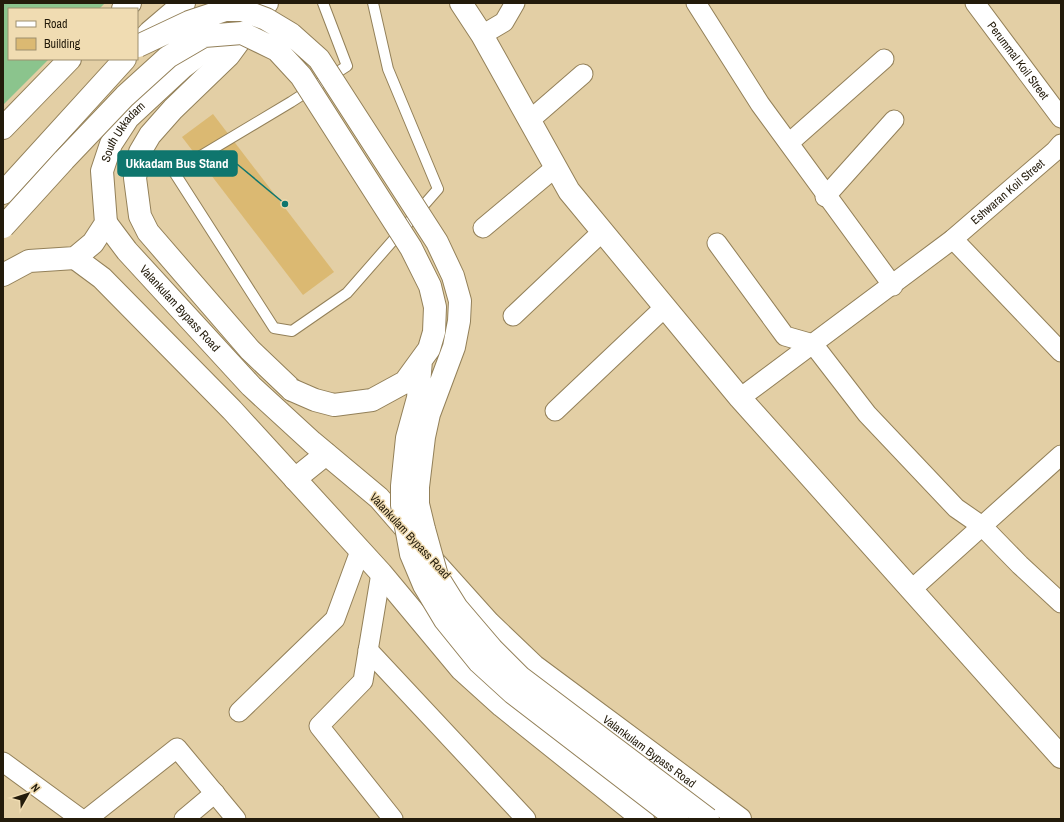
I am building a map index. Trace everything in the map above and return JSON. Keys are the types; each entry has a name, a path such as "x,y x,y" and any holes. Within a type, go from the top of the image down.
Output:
{"main road":[{"path":"138,45 150,32 184,3"},
{"path":"461,3 482,35 569,190 740,398 1061,757"},
{"path":"3,227 125,96 168,57 204,36 242,33 277,50 301,76 411,248 430,286 435,307 434,332 429,349 405,382 366,402 334,405 315,400 292,390 250,350 148,232 140,216 135,178 140,152 150,134 173,109 229,56 266,4"},
{"name":"South Ukkadam","path":"106,223 102,171 111,144 128,118 183,67 266,4"},
{"path":"138,48 189,22 225,10 242,10 266,19 291,34 319,59 436,242 453,276 460,301 459,321 454,346 429,414 424,437 418,487 418,504 437,576 457,608 492,649 520,677 708,819"},
{"path":"3,128 69,60"},
{"path":"3,193 124,60"},
{"path":"3,275 29,261 75,258 93,244 106,223"},
{"name":"Valankulam Bypass Road","path":"106,223 127,251 251,386 326,454 379,498 489,623 534,666 740,819"},
{"path":"75,258 102,278 232,410 381,573 461,669 502,706 643,819"},
{"path":"422,360 418,398 407,438 402,498 406,532 411,554 424,585 445,620 479,662 513,693 677,819"},
{"path":"294,479 326,454"}],"street":[{"path":"482,35 504,22 515,3"},
{"path":"696,3 760,104 893,286"},
{"name":"Perummal Koil Street","path":"975,3 1061,118"},
{"path":"789,143 884,59"},
{"path":"530,120 583,74"},
{"path":"826,196 894,120"},
{"name":"Eshwaran Koil Street","path":"740,398 893,286 954,239 1059,151"},
{"path":"483,228 556,167"},
{"path":"513,316 603,231"},
{"path":"954,239 1061,352"},
{"path":"717,242 785,336 813,344 867,414 956,508 982,526 1020,565 1061,602"},
{"path":"555,411 665,307"},
{"path":"911,590 1061,455"},
{"path":"239,712 335,619 360,550"},
{"path":"381,573 363,681 319,726 393,819"},
{"path":"368,650 526,819"},
{"path":"87,819 176,748 236,819"},
{"path":"3,762 80,819"},
{"path":"184,819 214,793"}],"lane":[{"path":"323,3 347,66 291,102 174,172 274,328 292,331 347,293 438,189 388,68 373,3"}],"shaded area":[{"path":"3,3 105,3 100,8 8,8 8,60 48,60 3,105"}],"building":[{"path":"213,114 334,272 303,295 182,137"}],"place":[{"name":"Ukkadam Bus Stand","path":"285,204"}]}
